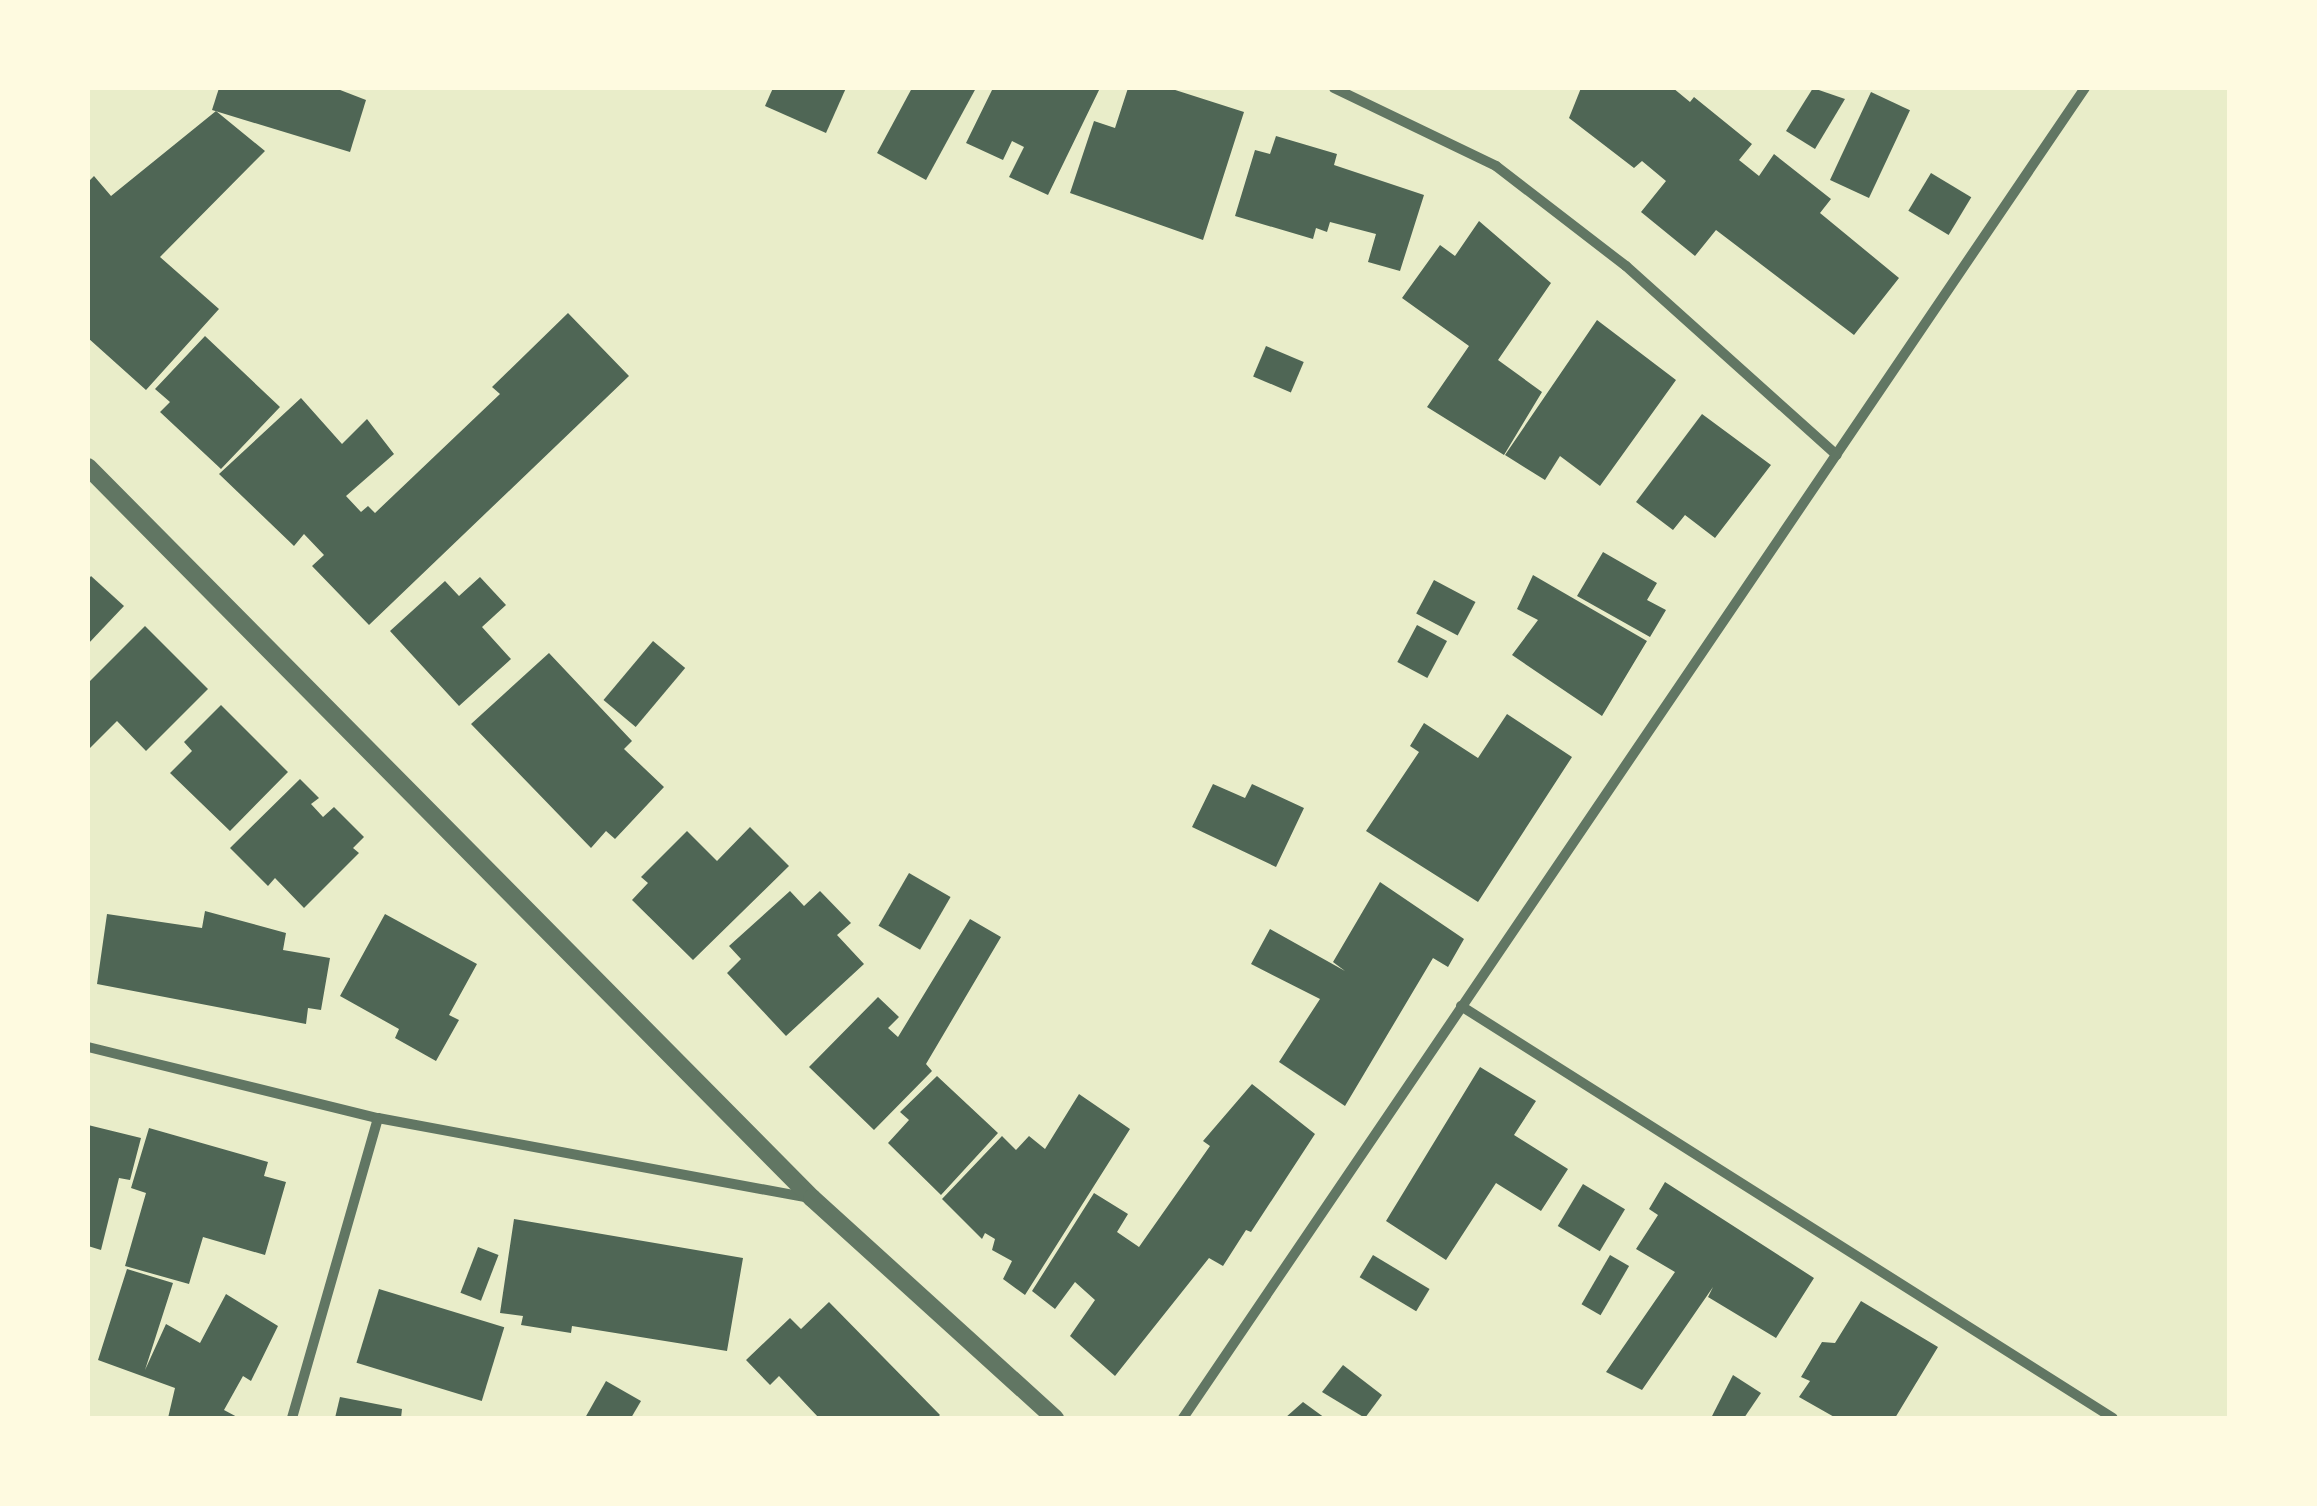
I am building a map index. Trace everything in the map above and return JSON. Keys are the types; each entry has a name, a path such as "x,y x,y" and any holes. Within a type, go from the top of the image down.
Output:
{"street":[{"path":"1334,88 1496,166 1626,266 1838,455"},
{"path":"1183,1418 2085,88"},
{"path":"88,468 812,1198 1056,1418"},
{"path":"1461,1006 2113,1418"},
{"path":"88,1047 378,1118 812,1198"},
{"path":"292,1418 378,1118"}],"building":[{"path":"219,88 335,88 366,100 350,152 212,110"},
{"path":"773,88 846,88 826,133 765,106"},
{"path":"912,88 976,88 926,180 877,153"},
{"path":"993,88 1100,88 1048,195 1009,177 1024,147 1012,141 1003,160 966,143"},
{"path":"1128,88 1169,88 1244,112 1203,240 1070,193 1094,121 1115,128"},
{"path":"1581,88 1673,88 1690,102 1694,97 1752,144 1739,160 1759,176 1774,154 1831,199 1820,213 1899,278 1854,335 1716,230 1695,256 1641,212 1666,181 1642,161 1634,168 1569,118"},
{"path":"1813,88 1845,99 1815,149 1786,131"},
{"path":"1871,92 1910,110 1869,198 1830,180"},
{"path":"216,111 265,151 160,257 219,309 146,390 88,338 88,182 94,176 111,196"},
{"path":"1276,136 1337,154 1334,165 1424,195 1400,271 1368,262 1376,234 1330,222 1327,232 1316,228 1313,239 1235,216 1255,150 1270,154"},
{"path":"1931,173 1971,197 1949,235 1908,211"},
{"path":"1479,221 1551,283 1498,360 1542,392 1504,455 1427,407 1469,346 1402,298 1440,245 1455,256"},
{"path":"568,313 629,376 369,625 312,566 324,555 304,534 294,546 219,474 301,398 342,444 367,419 394,454 346,496 361,512 368,506 375,513 500,394 492,387"},
{"path":"1597,320 1676,380 1600,486 1560,456 1545,480 1505,455"},
{"path":"205,336 280,407 221,469 160,412 170,402 155,389"},
{"path":"1266,346 1304,362 1291,392 1253,376"},
{"path":"1702,414 1771,465 1715,538 1685,515 1673,530 1636,502"},
{"path":"1603,552 1657,583 1647,600 1666,610 1650,637 1577,596"},
{"path":"1533,575 1647,641 1602,716 1512,655 1538,620 1517,609"},
{"path":"91,576 124,606 88,644 88,580"},
{"path":"480,577 506,605 482,627 511,659 459,706 390,631 445,581 459,596"},
{"path":"1434,580 1475,602 1458,636 1416,614"},
{"path":"1417,625 1447,641 1427,678 1397,662"},
{"path":"145,626 208,689 146,751 117,721 88,750 88,683"},
{"path":"653,641 685,668 636,727 604,700"},
{"path":"549,653 632,741 624,749 664,787 615,839 606,831 591,848 471,724"},
{"path":"221,705 288,772 230,831 170,773 192,751 184,742"},
{"path":"1507,714 1572,757 1478,902 1366,831 1419,752 1410,746 1424,723 1478,758"},
{"path":"300,779 319,798 311,804 323,817 334,807 364,837 353,848 359,853 304,908 275,878 268,886 230,848"},
{"path":"1213,784 1245,798 1252,784 1304,808 1276,867 1192,827"},
{"path":"750,827 789,866 693,960 632,900 648,883 641,877 687,831 717,861"},
{"path":"909,873 951,897 920,950 878,926"},
{"path":"1380,882 1464,939 1448,967 1433,958 1345,1106 1279,1062 1320,999 1251,964 1270,929 1345,971 1333,962"},
{"path":"790,891 804,906 820,891 851,923 837,935 864,964 786,1036 727,973 741,959 729,946"},
{"path":"205,911 286,933 283,950 330,958 321,1010 308,1008 306,1024 97,984 107,914 202,928"},
{"path":"385,914 477,964 449,1015 459,1020 436,1061 395,1038 399,1029 340,996"},
{"path":"970,919 1001,937 926,1064 932,1071 874,1130 809,1067 878,997 899,1017 888,1028 898,1037"},
{"path":"1480,1067 1536,1101 1514,1135 1568,1169 1541,1211 1496,1183 1446,1260 1386,1221"},
{"path":"937,1076 998,1133 941,1195 888,1143 909,1120 900,1112"},
{"path":"1252,1084 1315,1134 1251,1232 1246,1230 1223,1266 1209,1258 1115,1376 1070,1336 1095,1300 1075,1282 1055,1309 1032,1291 1094,1193 1128,1214 1117,1232 1139,1247 1210,1146 1203,1141"},
{"path":"1079,1094 1130,1129 1025,1295 1003,1279 1012,1261 992,1250 995,1239 985,1233 982,1239 942,1199 1002,1136 1016,1150 1029,1136 1045,1149"},
{"path":"88,1125 141,1138 130,1180 119,1178 101,1250 88,1246"},
{"path":"149,1128 268,1162 264,1176 286,1182 265,1255 203,1237 189,1284 125,1266 146,1193 131,1188"},
{"path":"1665,1182 1814,1278 1776,1338 1708,1297 1713,1287 1642,1390 1606,1372 1675,1272 1636,1249 1658,1215 1649,1209"},
{"path":"1583,1184 1625,1209 1600,1251 1558,1226"},
{"path":"514,1219 743,1258 727,1351 572,1326 571,1333 521,1325 523,1316 500,1313"},
{"path":"478,1247 499,1255 481,1301 460,1293"},
{"path":"1373,1255 1430,1289 1416,1311 1360,1277"},
{"path":"1610,1255 1629,1266 1601,1315 1582,1304"},
{"path":"127,1269 173,1283 145,1370 166,1324 200,1343 226,1294 278,1326 251,1381 243,1376 224,1410 239,1418 168,1418 175,1388 98,1360"},
{"path":"379,1289 504,1327 482,1401 356,1363"},
{"path":"1861,1301 1938,1347 1895,1418 1836,1418 1799,1397 1810,1381 1801,1377 1822,1342 1835,1343"},
{"path":"829,1302 940,1415 937,1418 819,1418 779,1376 770,1385 746,1360 790,1318 801,1329"},
{"path":"1343,1365 1382,1395 1365,1418 1322,1392"},
{"path":"1733,1375 1761,1393 1744,1418 1711,1418"},
{"path":"606,1381 641,1401 631,1418 585,1418"},
{"path":"340,1397 402,1409 401,1418 335,1418"},
{"path":"1303,1402 1325,1418 1285,1418"}]}
